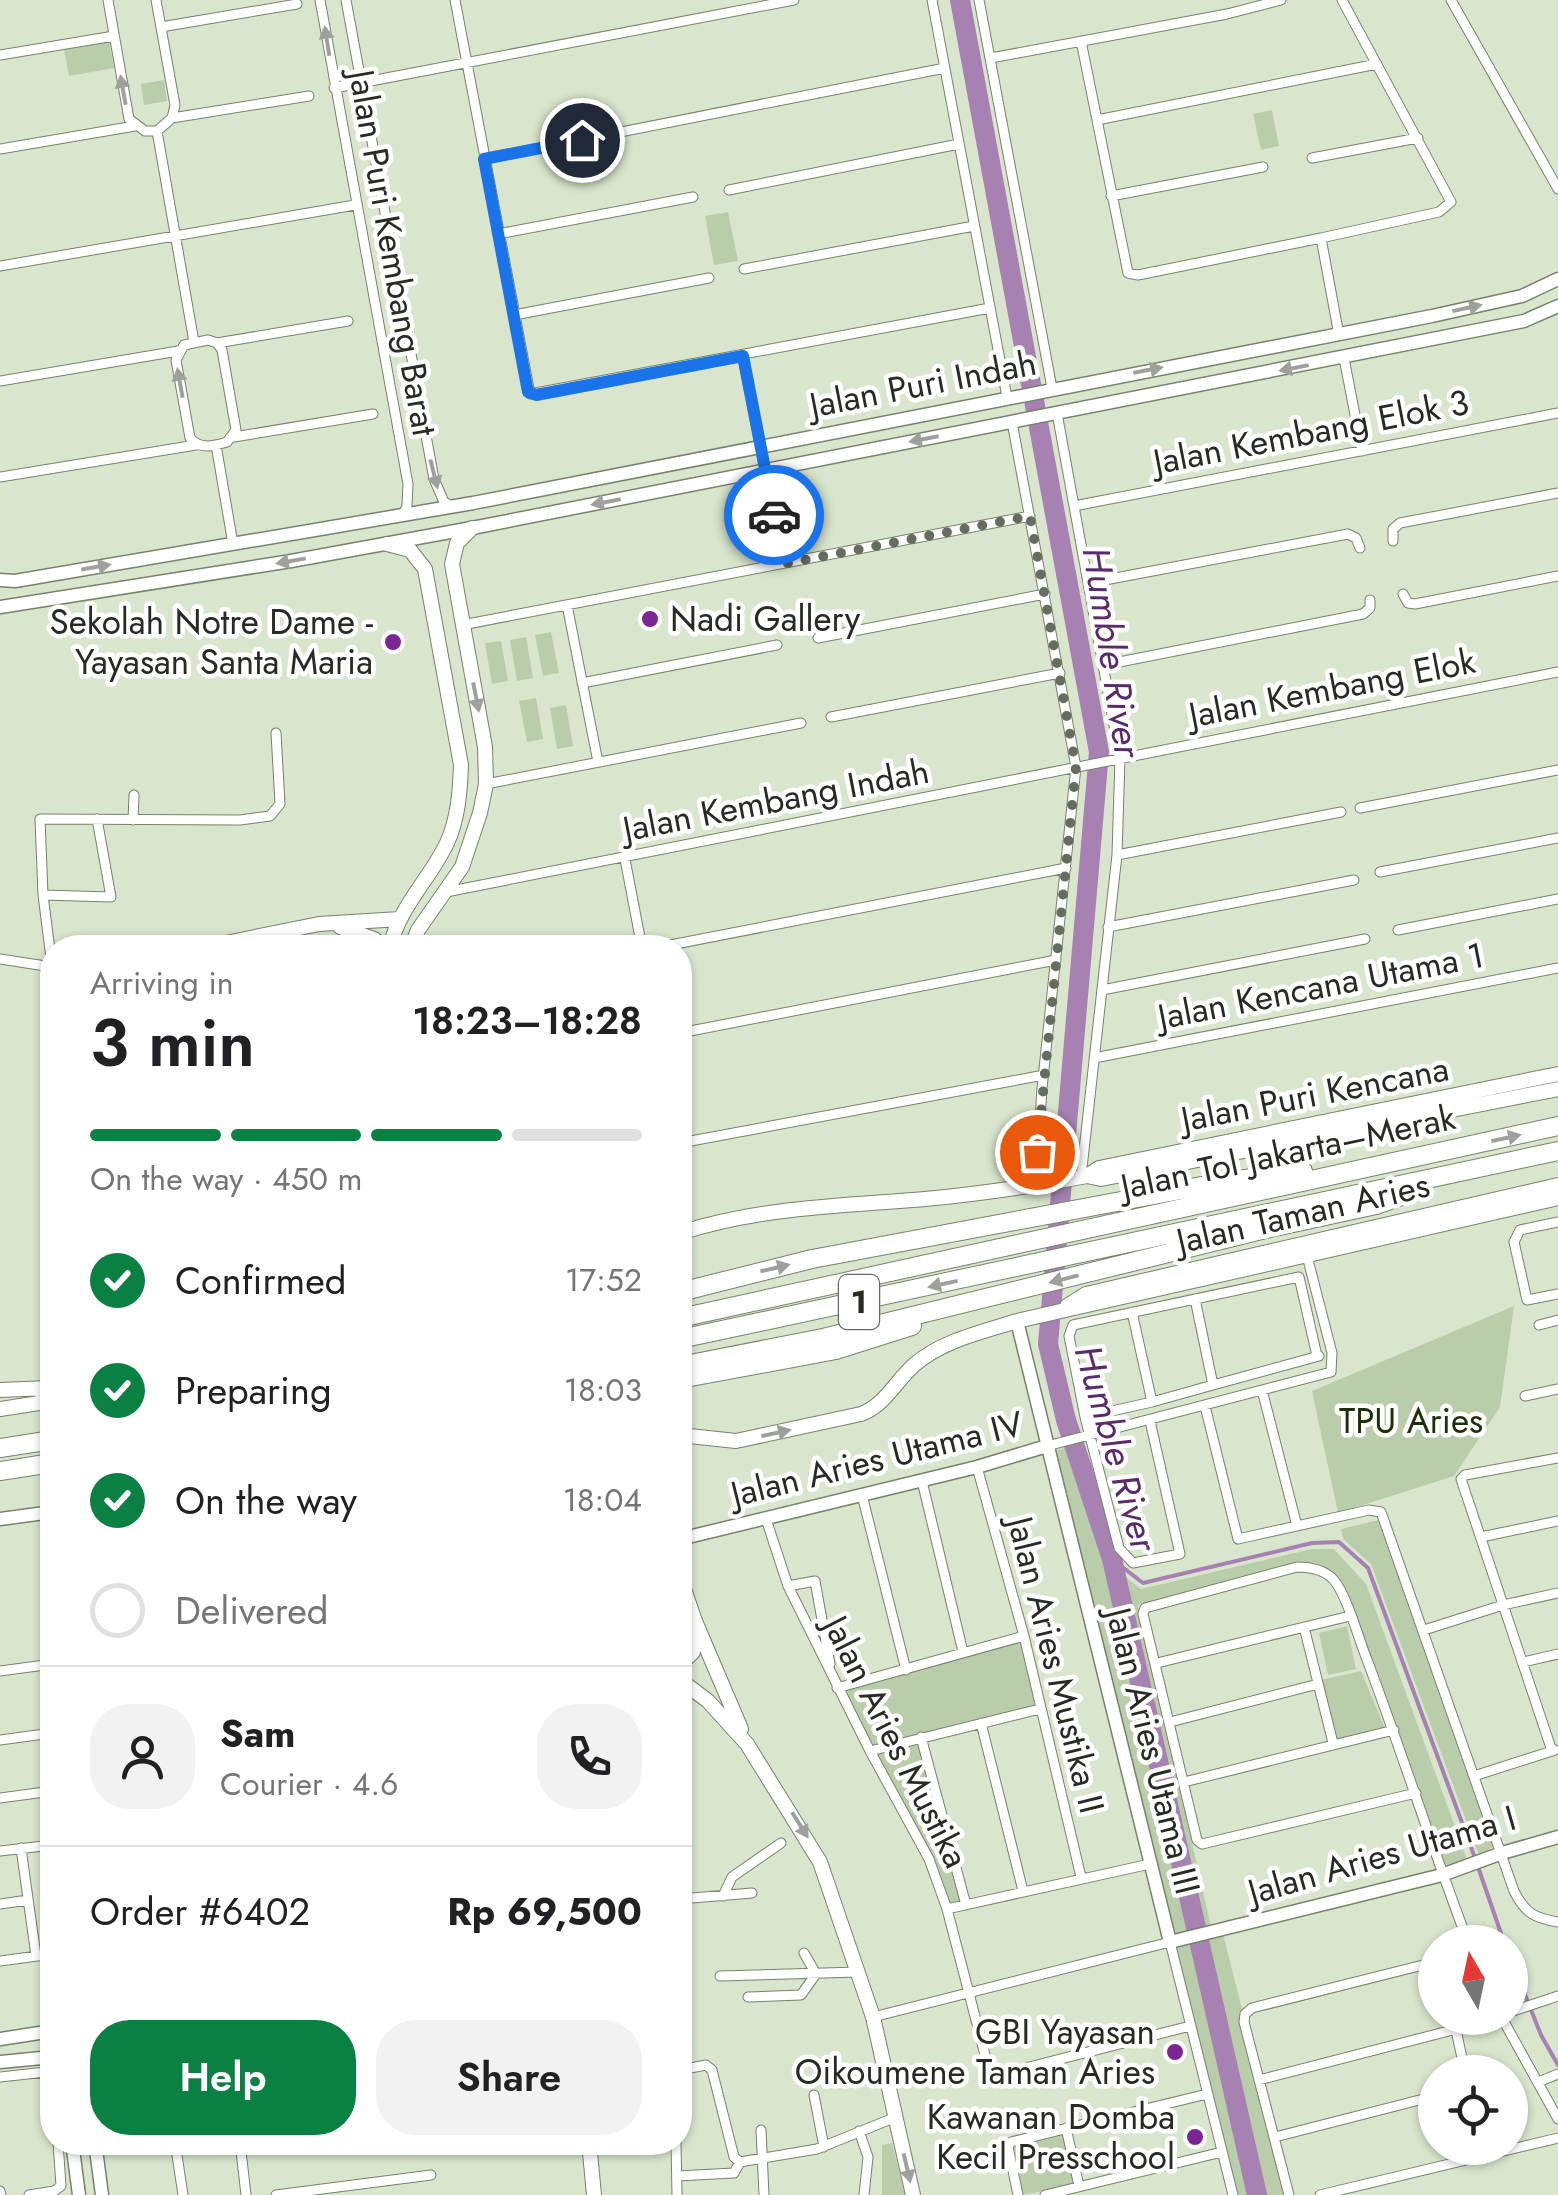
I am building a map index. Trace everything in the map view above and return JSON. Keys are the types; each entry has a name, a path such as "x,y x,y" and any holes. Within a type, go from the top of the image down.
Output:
{"highway":[{"name":"Jalan Tol Jakarta–Merak","path":"692,1315 1558,1126"},
{"name":"Jalan Tol Jakarta–Merak","path":"692,1336 1038,1264 1102,1260 1376,1206 1407,1194 1419,1182 1558,1152"},
{"path":"692,1289 812,1259 1096,1205 1281,1174 1337,1174"},
{"path":"692,1364 823,1338 1024,1289 1102,1260"},
{"path":"692,1377 836,1350 904,1329 973,1301"},
{"path":"0,1448 40,1442"},
{"path":"0,1471 40,1465"}],"main road":[{"name":"Jalan Puri Indah","path":"0,580 15,581 403,515 761,447 1339,335 1522,296 1558,279"},
{"name":"Jalan Puri Indah","path":"0,607 472,528 1524,322 1558,306"},
{"path":"416,935 462,867 486,784 486,762 453,554 463,535 472,528"},
{"path":"387,544 410,550 425,568 461,765 460,792 450,836 393,935"},
{"path":"432,606 443,594 458,601"},
{"path":"461,765 472,752 478,752 486,762"},
{"path":"265,935 319,924 400,919"},
{"path":"319,924 364,935"},
{"name":"Jalan Puri Kencana","path":"1081,1177 1098,1168 1558,1074"},
{"name":"Jalan Puri Kencana","path":"692,1230 784,1209 926,1199 1081,1177 1101,1179 1558,1088"},
{"name":"Jalan Taman Aries","path":"692,1436 736,1441 862,1414 874,1409 915,1364 939,1348 1022,1319 1558,1184"},
{"name":"Jalan Taman Aries","path":"1305,1250 1558,1198"},
{"name":"Jalan Aries Utama III","path":"1022,1319 1150,1864 1177,1941"},
{"path":"0,1390 40,1392"},
{"path":"0,1409 40,1395"},
{"name":"Jalan Aries Utama IV","path":"692,1536 977,1467 1050,1445"},
{"path":"0,1519 40,1514"},
{"path":"692,1612 747,1744"},
{"path":"692,1653 695,1621"},
{"path":"692,1689 747,1744 812,1844 873,2016 913,2195"},
{"name":"Jalan Aries Utama I","path":"1177,1941 1442,1875 1502,1852 1558,1837"},
{"path":"0,2038 40,2033"},
{"path":"0,2062 40,2058"},
{"path":"74,2155 79,2195"},
{"path":"97,2155 102,2195"},
{"path":"590,2155 594,2195"}],"street":[{"path":"108,0 126,110 135,126 144,131 157,131 172,118 309,96"},
{"path":"156,0 175,105 172,118"},
{"name":"Jalan Puri Kembang Barat","path":"320,0 408,484 403,515"},
{"path":"346,0 434,479 444,502 452,506"},
{"path":"455,0 530,394 990,308"},
{"path":"334,88 794,0"},
{"path":"932,0 990,308 1011,397"},
{"path":"979,0 1050,389"},
{"path":"991,58 1227,14 1280,0"},
{"path":"1081,42 1125,264 1133,275 1448,208 1450,196 1342,0"},
{"path":"1451,0 1558,188"},
{"path":"161,27 297,4"},
{"path":"0,55 114,36"},
{"path":"1097,120 1377,64"},
{"path":"484,159 945,68"},
{"path":"0,148 135,126"},
{"path":"157,131 194,342"},
{"path":"1312,158 1418,138"},
{"path":"729,190 959,144"},
{"path":"1112,196 1264,167"},
{"path":"498,234 693,197"},
{"path":"0,266 355,205"},
{"path":"744,270 974,226"},
{"path":"1321,238 1339,335"},
{"path":"514,315 709,278"},
{"path":"0,381 178,351 194,342 217,343 348,322"},
{"path":"217,343 222,350 234,437"},
{"path":"178,351 176,360 190,438 196,445"},
{"path":"743,356 784,564"},
{"path":"1344,358 1362,450"},
{"path":"1055,413 1118,758 1117,855 1081,1177"},
{"name":"Jalan Kembang Elok 3","path":"1074,506 1558,413"},
{"path":"0,478 196,445 216,446 234,437 373,414"},
{"path":"1016,421 1030,516 1079,766 1044,1075 1040,1184"},
{"path":"216,446 233,544"},
{"path":"1393,541 1393,529 1400,523 1558,493"},
{"path":"462,625 1030,516"},
{"path":"1089,583 1348,534 1356,538 1360,548"},
{"path":"1402,594 1408,603 1415,604 1558,576"},
{"path":"818,638 1045,594"},
{"path":"1104,665 1363,614 1370,608 1370,600"},
{"path":"567,605 598,762"},
{"path":"582,683 777,645"},
{"name":"Jalan Kembang Elok","path":"1118,758 1558,672"},
{"path":"831,717 1060,673"},
{"path":"486,784 801,723"},
{"path":"48,935 40,819 240,820 270,816 280,804 276,733"},
{"name":"Jalan Kembang Indah","path":"446,892 1118,758"},
{"path":"1360,808 1558,770"},
{"path":"134,795 134,820"},
{"path":"1117,855 1341,812"},
{"path":"43,896 111,897 97,818"},
{"path":"1380,872 1558,838"},
{"path":"625,858 640,935"},
{"path":"692,941 1066,868"},
{"path":"1108,927 1354,880"},
{"path":"1398,930 1558,899"},
{"path":"1102,990 1365,939"},
{"path":"0,959 40,965"},
{"path":"692,1031 1056,960"},
{"name":"Jalan Kencana Utama 1","path":"1094,1058 1558,968"},
{"path":"692,1142 1044,1075"},
{"path":"1558,1222 1520,1230 1514,1242 1527,1300 1558,1294"},
{"path":"1085,1417 1332,1353 1305,1250"},
{"path":"1150,1422 1180,1550 1177,1557 1140,1563 1126,1558 1119,1548 1086,1437 1070,1329 1073,1325 1311,1274"},
{"path":"1298,1278 1317,1356"},
{"path":"1194,1299 1213,1385"},
{"path":"1132,1312 1152,1402"},
{"path":"1539,1325 1558,1320"},
{"name":"Jalan Aries Utama IV","path":"1050,1445 1326,1374 1333,1369 1332,1353"},
{"path":"1526,1396 1558,1389"},
{"path":"1262,1390 1297,1526"},
{"path":"1205,1406 1240,1539 1369,1510 1381,1512 1524,1909 1534,1918 1558,1922"},
{"path":"1474,1776 1555,1750 1461,1478 1465,1474 1558,1458"},
{"name":"Jalan Aries Mustika II","path":"977,1467 1024,1636 1082,1877"},
{"path":"922,1481 964,1652"},
{"path":"862,1495 906,1670"},
{"name":"Jalan Aries Mustika","path":"766,1519 788,1586 870,1751 924,1848 947,1909 986,2066 994,2074 1190,2026"},
{"path":"1482,1537 1558,1521"},
{"path":"1416,1793 1202,1844 1142,1614 1145,1608 1297,1568 1311,1568 1335,1581 1394,1730 1416,1793 1442,1875 1461,1925"},
{"path":"788,1586 815,1582 835,1683 906,1670 1024,1636"},
{"path":"1424,1630 1503,1605 1558,1593"},
{"path":"1156,1663 1350,1616"},
{"path":"1304,1627 1333,1743"},
{"path":"1522,1662 1558,1654"},
{"path":"0,1671 40,1666"},
{"path":"1170,1722 1318,1684"},
{"path":"870,1751 1040,1709"},
{"path":"981,1723 1023,1891"},
{"path":"1184,1782 1394,1730"},
{"path":"0,1740 40,1735"},
{"path":"921,1737 966,1904"},
{"path":"0,1798 40,1792"},
{"path":"723,1896 732,1877 781,1843"},
{"path":"0,1851 40,1846"},
{"path":"21,1848 36,1956"},
{"path":"947,1909 1150,1864"},
{"path":"692,1898 752,1893"},
{"path":"0,1904 28,1900"},
{"name":"Jalan Aries Utama I","path":"873,2016 1177,1941"},
{"name":"Jalan Aries Utama III","path":"1177,1941 1190,2026 1232,2195"},
{"path":"804,1953 816,1974"},
{"path":"0,1961 40,1956"},
{"path":"1289,2195 1245,2014 1252,2008 1418,1966"},
{"path":"720,1976 859,1972"},
{"path":"748,1997 801,1995 816,1974"},
{"path":"1528,2004 1558,1996"},
{"path":"1259,2080 1436,2035"},
{"path":"1513,2035 1548,2079 1558,2119"},
{"path":"692,2068 706,2066 712,2070 734,2157 740,2162 824,2146 896,2117"},
{"path":"0,2077 40,2073"},
{"path":"1018,2195 1008,2144 1207,2094"},
{"path":"814,2095 824,2146"},
{"path":"1275,2138 1418,2100"},
{"path":"1066,2128 1079,2186"},
{"path":"761,2130 764,2195"},
{"path":"859,2131 868,2157 864,2195"},
{"path":"1528,2144 1558,2138"},
{"path":"1044,2195 1222,2152"},
{"path":"30,2195 60,2188 63,2177 60,2155"},
{"path":"177,2155 182,2195"},
{"path":"241,2155 246,2195"},
{"path":"676,2155 677,2195"},
{"path":"677,2176 734,2173 740,2162"},
{"path":"1320,2195 1434,2165"},
{"path":"276,2195 431,2175"}],"green space":[{"path":"109,41 114,68 69,76 64,50"},
{"path":"164,80 167,101 144,105 141,84"},
{"path":"1272,110 1279,146 1261,150 1253,114"},
{"path":"728,212 738,261 714,265 705,216"},
{"path":"551,632 559,673 543,676 535,635"},
{"path":"526,637 533,678 517,681 510,640"},
{"path":"501,641 508,681 492,684 485,643"},
{"path":"536,698 543,739 527,742 519,701"},
{"path":"566,705 573,746 557,749 550,708"},
{"name":"TPU Aries","path":"1514,1306 1500,1407 1454,1476 1338,1513 1312,1391"},
{"path":"1070,1446 1109,1562 1196,1937 1176,1940 1053,1452"},
{"path":"1379,1520 1495,1846 1479,1855 1371,1564 1343,1539 1341,1529"},
{"path":"1312,1549 1334,1549 1366,1584 1468,1862 1446,1870 1343,1586 1320,1569 1292,1566 1138,1605 1212,1931 1204,1934 1119,1572 1141,1589"},
{"path":"1347,1626 1356,1669 1328,1675 1319,1633"},
{"path":"1021,1641 1037,1705 870,1746 841,1691"},
{"path":"1361,1671 1385,1728 1337,1739 1321,1680"},
{"path":"921,1743 965,1903 950,1906 943,1881 874,1753"},
{"path":"1223,1934 1289,2195 1233,2195 1175,1948"},
{"path":"1064,2129 1077,2186 1020,2195 1011,2144"},
{"path":"892,2143 905,2195 882,2195 882,2145"}],"waterway":[{"name":"Humble River","path":"960,0 1099,752 1048,1344 1066,1420 1112,1559 1257,2195"},
{"path":"1112,1559 1143,1583 1312,1543 1339,1542 1368,1568 1475,1858"},
{"path":"1478,1867 1498,1925"},
{"path":"1528,2002 1558,2065"}],"way so far":[{"path":"774,515 784,564 1030,516 1076,752 1037,1152"}],"place":[{"name":"Nadi Gallery","path":"650,619"},
{"name":"Sekolah Notre Dame - Yayasan Santa Maria","path":"393,642"},
{"name":"GBI Yayasan Oikoumene Taman Aries","path":"1175,2052"},
{"name":"Kawanan Domba Kecil Presschool","path":"1195,2137"}],"route":[{"path":"582,140 484,159 528,392 536,395 743,356 774,515"}]}
